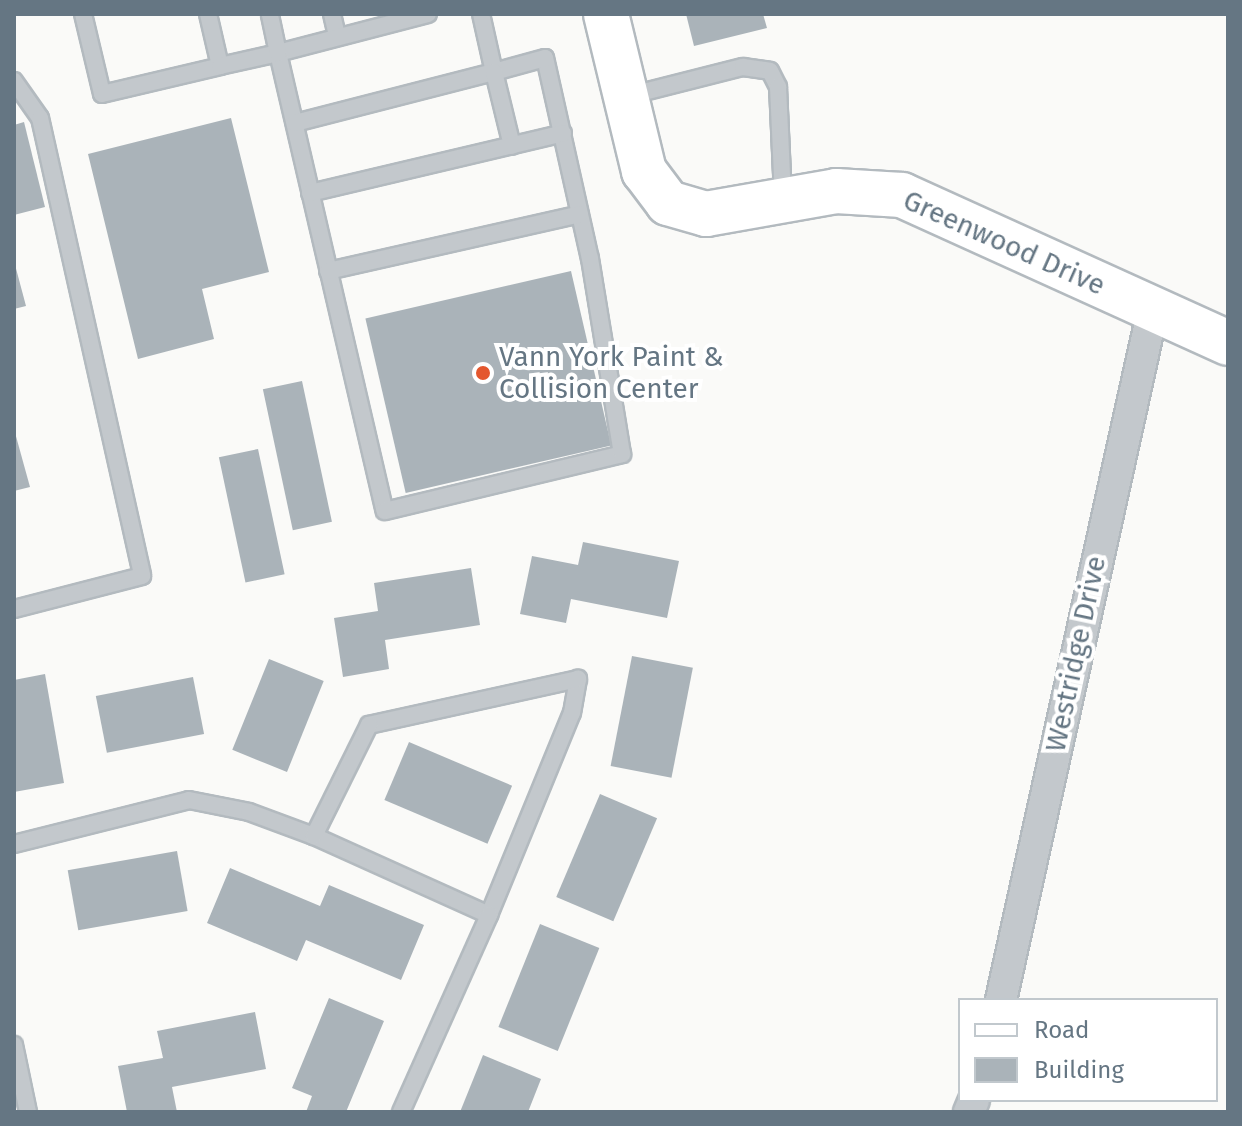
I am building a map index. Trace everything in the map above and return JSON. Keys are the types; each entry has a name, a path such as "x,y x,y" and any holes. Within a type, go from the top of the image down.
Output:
{"street":[{"path":"606,14 626,97"},
{"name":"Greenwood Drive","path":"626,97 644,171 668,203 692,213 836,191 902,195 1228,343"},
{"name":"Westridge Drive","path":"1001,998 1153,309"}],"lane":[{"path":"83,14 102,94 428,14"},
{"path":"208,14 220,66"},
{"path":"270,14 328,271 385,511 622,454 580,214 545,58 295,123"},
{"path":"481,14 512,146"},
{"path":"336,15 337,35"},
{"path":"626,97 743,67 770,71 778,87 783,201"},
{"path":"14,81 40,118 142,576 14,609"},
{"path":"310,193 563,133"},
{"path":"328,271 580,214"},
{"path":"314,836 369,725 578,679 572,713 489,915 401,1112"},
{"path":"14,844 189,800 249,812 314,836 489,915"},
{"path":"14,1045 28,1112"}],"building":[{"path":"686,14 763,14 767,28 694,46"},
{"path":"231,118 269,272 202,289 214,339 138,359 88,154"},
{"path":"24,122 45,207 14,215 14,125"},
{"path":"14,261 26,306 14,309"},
{"path":"571,271 611,445 406,493 365,318"},
{"path":"302,381 332,522 293,530 263,389"},
{"path":"14,429 30,487 14,491"},
{"path":"258,449 285,574 245,583 219,457"},
{"path":"583,542 679,561 667,618 571,599 566,623 520,614 532,556 578,565"},
{"path":"471,568 480,625 385,640 389,669 343,677 334,618 378,611 374,583"},
{"path":"632,656 693,668 671,778 611,766"},
{"path":"269,659 324,681 287,772 232,750"},
{"path":"45,674 64,783 14,792 14,680"},
{"path":"193,677 204,734 107,753 96,696"},
{"path":"409,742 512,786 487,844 384,800"},
{"path":"600,794 657,818 613,921 556,897"},
{"path":"177,851 188,911 78,930 68,870"},
{"path":"230,868 320,906 329,885 424,925 401,980 306,940 297,961 207,923"},
{"path":"540,924 599,948 558,1051 498,1027"},
{"path":"329,998 384,1021 346,1112 306,1112 312,1096 292,1088"},
{"path":"255,1012 266,1069 172,1087 177,1112 127,1112 118,1066 163,1058 157,1031"},
{"path":"483,1055 541,1079 528,1112 460,1112"}],"place":[{"name":"Vann York Paint & Collision Center","path":"483,373"}]}
